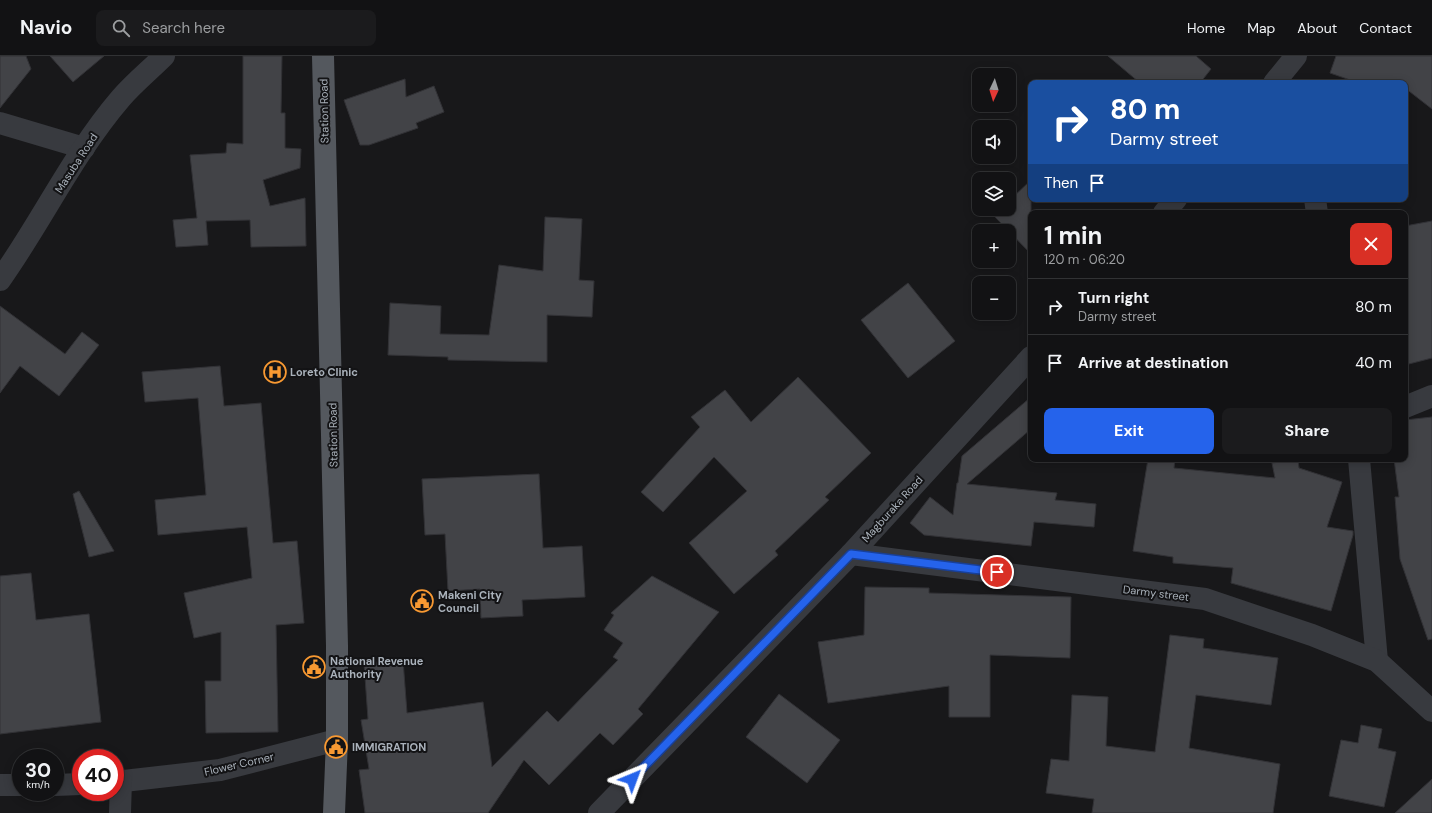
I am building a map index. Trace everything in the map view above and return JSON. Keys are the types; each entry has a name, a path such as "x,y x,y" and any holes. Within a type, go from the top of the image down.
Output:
{"main road":[{"name":"Station Road","path":"323,56 338,646 337,740 334,813"}],"street":[{"name":"Masuba Road","path":"0,280 19,253 84,148 121,98 164,56"},
{"path":"1278,80 1293,67"},
{"path":"0,123 84,148"},
{"path":"1167,210 1173,202"},
{"name":"Magburaka Road","path":"599,813 851,554 1028,360"},
{"path":"1408,406 1432,396"},
{"path":"1359,462 1377,661"},
{"name":"Darmy street","path":"851,554 1205,599 1312,635 1377,661 1432,712"},
{"name":"Flower Corner","path":"124,781 220,770 337,740"},
{"path":"0,785 12,785"},
{"path":"119,801 120,813"}],"building":[{"path":"0,56 26,56 31,69 0,108"},
{"path":"50,56 104,56 73,82"},
{"path":"243,56 282,56 281,113 285,113 285,148 301,149 300,168 263,180 270,206 305,198 306,246 251,247 250,220 206,221 208,245 176,247 173,220 197,218 190,155 226,153 227,143 243,144"},
{"path":"1108,56 1196,56 1211,69 1202,80 1136,80"},
{"path":"1336,56 1432,56 1432,109 1408,90 1408,80 1350,80 1330,73"},
{"path":"405,79 406,97 434,86 444,112 416,123 418,128 369,145 360,145 344,100"},
{"path":"1028,183 1028,202 1031,202 1031,210 1028,210 1028,251 1016,239 1016,224 1002,224 994,216 1016,216 1016,194"},
{"path":"545,217 582,219 579,280 594,281 592,317 547,315 547,362 448,360 448,357 388,355 390,303 441,306 440,334 489,335 499,265 543,271"},
{"path":"1432,221 1432,358 1408,364 1408,225"},
{"path":"908,283 955,341 908,378 861,320"},
{"path":"0,306 65,354 82,332 99,345 59,396 20,366 0,393"},
{"path":"220,366 224,406 261,403 273,543 297,541 304,623 276,625 278,732 206,733 205,681 221,681 221,632 194,638 184,593 252,578 247,527 158,535 155,500 206,495 198,398 145,402 142,372"},
{"path":"798,377 871,453 825,497 829,500 775,551 778,555 734,594 689,543 747,491 714,457 663,512 641,492 700,427 691,417 725,390 751,422"},
{"path":"1028,400 1028,432 967,484 1057,493 1055,500 1096,504 1094,527 1034,522 1031,546 924,535 910,523 930,497 953,515 962,456"},
{"path":"1432,417 1432,639 1428,640 1400,559 1395,497 1399,497 1394,462 1408,462 1408,420"},
{"path":"1148,462 1175,462 1174,468 1275,478 1272,463 1298,462 1299,468 1342,482 1327,527 1353,531 1331,611 1231,583 1233,568 1173,563 1173,557 1133,551"},
{"path":"539,474 543,548 582,546 585,597 522,600 523,616 481,618 480,589 448,591 445,534 425,535 422,479"},
{"path":"79,491 114,551 89,557 73,494"},
{"path":"31,573 36,620 89,614 101,722 0,734 0,576"},
{"path":"652,576 719,612 638,709 643,714 613,745 600,733 549,785 524,760 488,813 365,813 359,770 369,769 361,720 368,719 364,663 403,660 407,713 483,702 492,767 547,711 558,722 618,660 613,657 623,643 604,630 614,615 611,613"},
{"path":"865,587 929,588 929,593 1071,597 1070,658 990,655 990,717 949,717 949,686 828,703 818,642 864,635"},
{"path":"1170,635 1204,639 1203,648 1278,658 1271,705 1196,695 1189,748 1280,764 1273,813 1092,813 1094,799 1046,793 1051,759 1069,761 1072,695 1108,697 1106,746 1155,752"},
{"path":"779,694 840,740 807,783 746,737"},
{"path":"1361,725 1382,729 1378,748 1396,752 1384,807 1329,796 1341,740 1358,743"},
{"path":"1432,779 1432,813 1395,813"}],"place":[{"name":"Loreto Clinic","path":"275,372"},
{"name":"Makeni City Council","path":"422,601"},
{"name":"National Revenue Authority","path":"314,667"},
{"name":"IMMIGRATION","path":"336,747"}],"route":[{"path":"632,779 851,554 997,572"}]}
